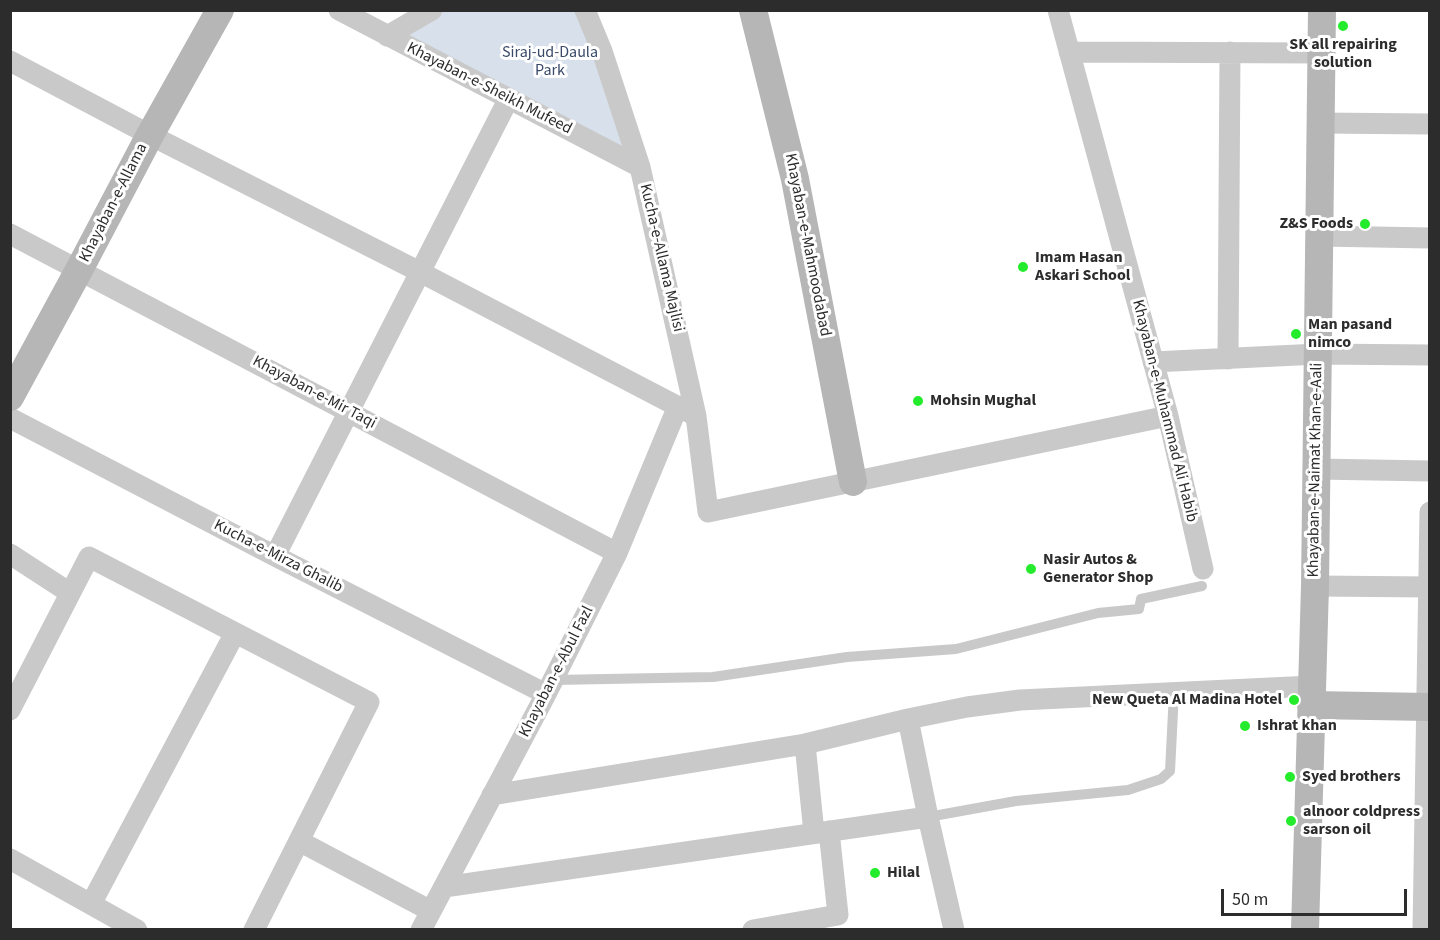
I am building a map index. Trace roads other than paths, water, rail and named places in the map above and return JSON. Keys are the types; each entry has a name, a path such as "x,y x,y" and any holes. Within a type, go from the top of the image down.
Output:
{"street":[{"name":"Khayaban-e-Allama","path":"10,398 150,135 220,10"},
{"name":"Khayaban-e-Sheikh Mufeed","path":"339,10 640,167"},
{"path":"387,36 432,10"},
{"name":"Kucha-e-Allama Majlisi","path":"585,10 602,51 640,167 708,512 853,482"},
{"name":"Khayaban-e-Mahmoodabad","path":"753,10 795,179 853,482"},
{"name":"Khayaban-e-Muhammad Ali Habib","path":"1058,10 1168,416 1203,578"},
{"name":"Khayaban-e-Naimat Khan-e-Aali","path":"1305,930 1315,586 1322,10"},
{"path":"1069,52 1321,53"},
{"path":"1228,359 1230,52"},
{"path":"10,61 687,411"},
{"path":"275,556 508,100"},
{"path":"1320,123 1430,124"},
{"name":"Khayaban-e-Mir Taqi","path":"10,234 617,553"},
{"path":"1319,236 1430,238"},
{"path":"1153,362 1318,354 1430,356"},
{"name":"Khayaban-e-Abul Fazl","path":"421,930 550,687 687,411"},
{"path":"853,482 1168,416"},
{"name":"Kucha-e-Mirza Ghalib","path":"10,418 275,556 550,687"},
{"path":"1316,469 1430,471"},
{"path":"1423,930 1430,512"},
{"path":"10,554 70,593"},
{"path":"10,710 89,557 369,702 254,930"},
{"path":"1315,586 1429,587"},
{"path":"91,904 235,633"},
{"path":"492,795 805,744 908,719 967,707 1020,700 1174,692 1311,696 1428,706"},
{"path":"908,719 954,930"},
{"path":"753,930 838,915 805,744"},
{"path":"444,887 928,817"},
{"path":"299,841 431,910"},
{"path":"10,859 137,930"}],"lane":[{"path":"550,687 713,677 847,657 956,649 1098,613 1138,609 1141,599 1203,578"},
{"path":"928,817 1016,801 1128,790 1161,779 1170,771 1174,692"}],"place":[{"name":"SK all repairing solution","path":"1343,26"},
{"name":"Z&S Foods","path":"1365,224"},
{"name":"Imam Hasan Askari School","path":"1023,267"},
{"name":"Man pasand nimco","path":"1296,334"},
{"name":"Mohsin Mughal","path":"918,401"},
{"name":"Nasir Autos & Generator Shop","path":"1031,569"},
{"name":"New Queta Al Madina Hotel","path":"1294,700"},
{"name":"Ishrat khan","path":"1245,726"},
{"name":"Syed brothers","path":"1290,777"},
{"name":"alnoor coldpress sarson oil","path":"1291,821"},
{"name":"Hilal","path":"875,873"}],"park label":[{"name":"Siraj-ud-Daula Park","path":"550,62"}]}
